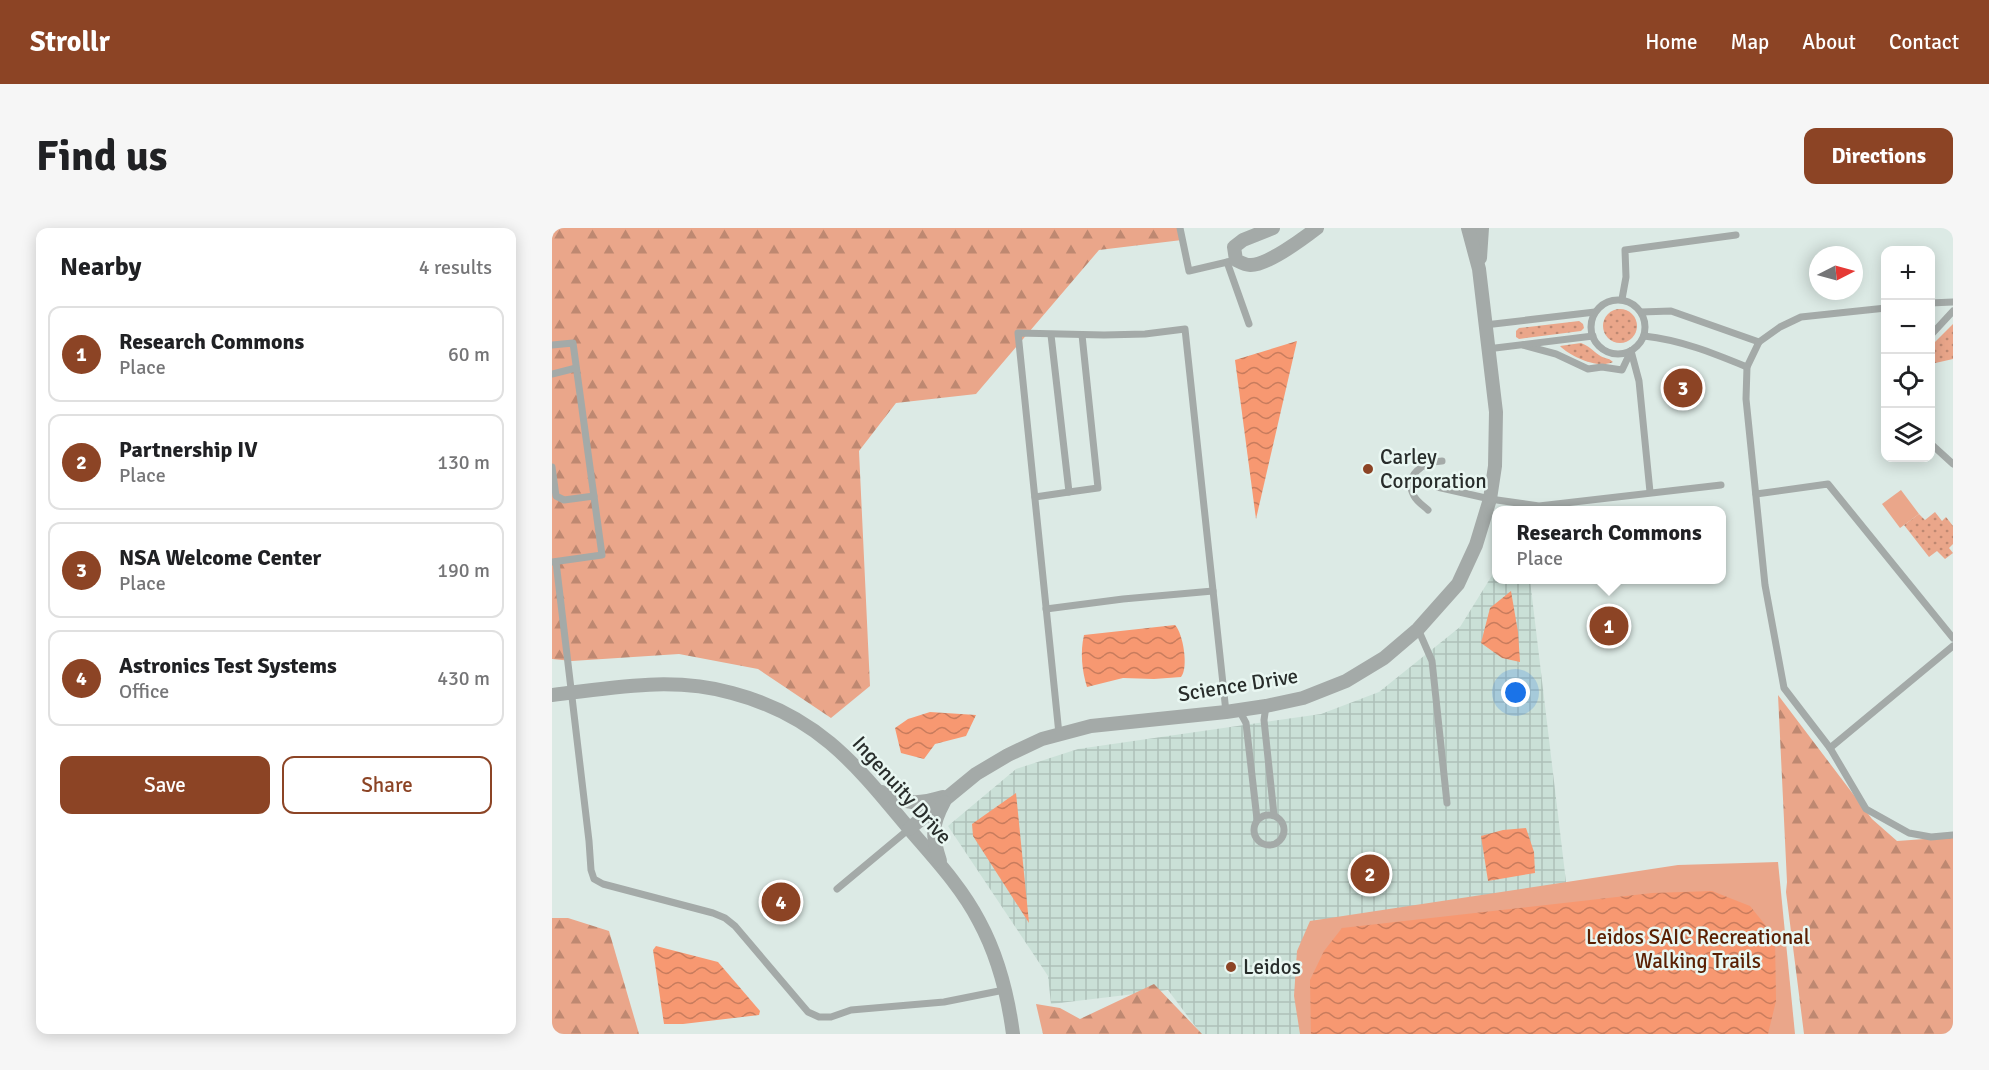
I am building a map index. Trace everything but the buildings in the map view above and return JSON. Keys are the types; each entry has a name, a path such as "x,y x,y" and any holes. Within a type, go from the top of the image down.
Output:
{"street":[{"path":"1273,228 1243,240 1234,247 1232,261 1250,265 1268,260 1300,242 1317,228"},
{"name":"Science Drive","path":"909,829 976,774 1029,745 1091,726 1232,711 1303,698 1346,681 1384,658 1418,629 1458,584 1476,545 1490,499 1495,466 1496,412 1479,269 1468,228"},
{"name":"Science Drive","path":"1479,269 1482,228"},
{"name":"Ingenuity Drive","path":"552,695 631,685 666,683 703,686 767,705 807,725 832,743 877,790 962,893 980,922 994,955 1013,1034"},
{"path":"877,790 901,801 914,803 948,795"},
{"path":"941,866 933,837 934,825 948,795"}],"lane":[{"path":"1180,228 1189,272 1232,261 1249,324"},
{"path":"1622,299 1626,277 1625,250 1736,235"},
{"path":"1622,299 1630,302 1641,312 1645,320 1644,336 1637,347 1622,354 1613,354 1597,344 1591,328 1595,312 1606,302 1622,299"},
{"path":"1935,303 1953,302"},
{"path":"1881,309 1801,317 1780,327 1759,342 1747,367 1746,399 1765,585 1784,688 1830,748 1866,809 1910,833 1931,837 1953,835"},
{"path":"1641,312 1671,311 1759,342"},
{"path":"1935,331 1953,311"},
{"path":"1485,326 1595,312"},
{"path":"1059,734 1018,333 1145,334 1185,329 1213,591 1232,711 1246,723 1250,745 1257,819 1254,828 1256,837 1264,844 1274,844 1282,838 1284,828 1281,819 1265,814 1257,819"},
{"path":"1051,334 1069,492"},
{"path":"1035,496 1098,488 1082,335"},
{"path":"1488,349 1593,336"},
{"path":"1644,336 1699,347 1747,367"},
{"path":"552,345 573,343 602,555 554,562 593,878 596,881 725,918 735,926 806,1010 815,1016 831,1017 851,1010 944,1002 1004,990"},
{"path":"1522,345 1556,354 1588,369 1602,367 1622,370 1631,351"},
{"path":"1631,351 1639,381 1650,492"},
{"path":"552,374 576,368"},
{"path":"1935,448 1953,464"},
{"path":"1428,510 1413,495 1411,482 1414,473 1423,465 1432,461 1442,461"},
{"path":"552,467 556,496 564,500 594,496"},
{"path":"1756,494 1828,484 1953,638"},
{"path":"1437,487 1490,499 1539,506 1721,485"},
{"path":"1046,609 1213,591"},
{"path":"1418,629 1432,661 1447,804"},
{"path":"1830,748 1953,646"},
{"path":"1266,706 1264,720 1274,815"},
{"path":"837,889 909,829"}],"shaded area":[{"path":"1492,575 1492,584 1530,584 1569,907 1310,1034 1201,1034 1168,990 1051,1004 1048,976 948,826 1016,769 1078,749 1321,714 1379,692 1460,627"}],"green space":[{"path":"552,228 1180,228 1182,240 1099,250 976,394 896,403 859,451 870,686 831,718 758,669 679,654 572,661 552,659"},
{"path":"1620,309 1632,314 1637,326 1632,338 1620,343 1608,338 1603,326 1608,314"},
{"path":"1579,321 1584,328 1581,331 1519,339 1516,337 1516,331 1519,328"},
{"path":"1953,324 1953,359 1935,363 1935,342"},
{"path":"1581,343 1613,362 1600,364 1585,361 1560,346"},
{"path":"1901,490 1919,514 1900,528 1882,504"},
{"path":"1935,512 1942,521 1946,517 1953,526 1953,544 1949,548 1953,553 1945,559 1937,551 1929,557 1904,525 1919,514 1925,520"},
{"path":"1778,695 1872,819 1897,841 1953,837 1953,1034 1804,1034 1786,892"},
{"name":"Leidos SAIC Recreational Walking Trails","path":"1778,862 1795,1034 1300,1034 1294,996 1297,951 1310,921 1678,865"},
{"path":"552,918 568,918 609,931 639,1034 552,1034"},
{"path":"1154,984 1202,1034 1043,1034 1036,1004 1060,1008 1080,1019"}],"water":[{"path":"1297,341 1256,519 1235,360"},
{"path":"1511,591 1520,662 1502,658 1481,643 1490,608"},
{"path":"1175,625 1184,651 1185,666 1181,677 1123,678 1087,687 1082,661 1084,635"},
{"path":"930,712 976,715 966,736 935,744 924,759 901,753 895,728 908,719"},
{"path":"1016,793 1029,923 973,836 972,824"},
{"path":"1526,828 1534,852 1535,873 1488,881 1481,836 1503,830"},
{"name":"Leidos SAIC Recreational Walking Trails","path":"1712,891 1750,906 1775,937 1776,1001 1768,1034 1311,1034 1310,980 1324,951 1342,928 1652,893"},
{"path":"656,946 718,962 760,1011 759,1015 664,1024 653,950"}],"place":[{"name":"NSA Welcome Center","path":"1683,388"},
{"name":"Carley Corporation","path":"1368,469"},
{"name":"Research Commons","path":"1609,626"},
{"name":"Partnership IV","path":"1370,874"},
{"name":"Astronics Test Systems","path":"781,902"},
{"name":"Leidos","path":"1231,967"}]}
